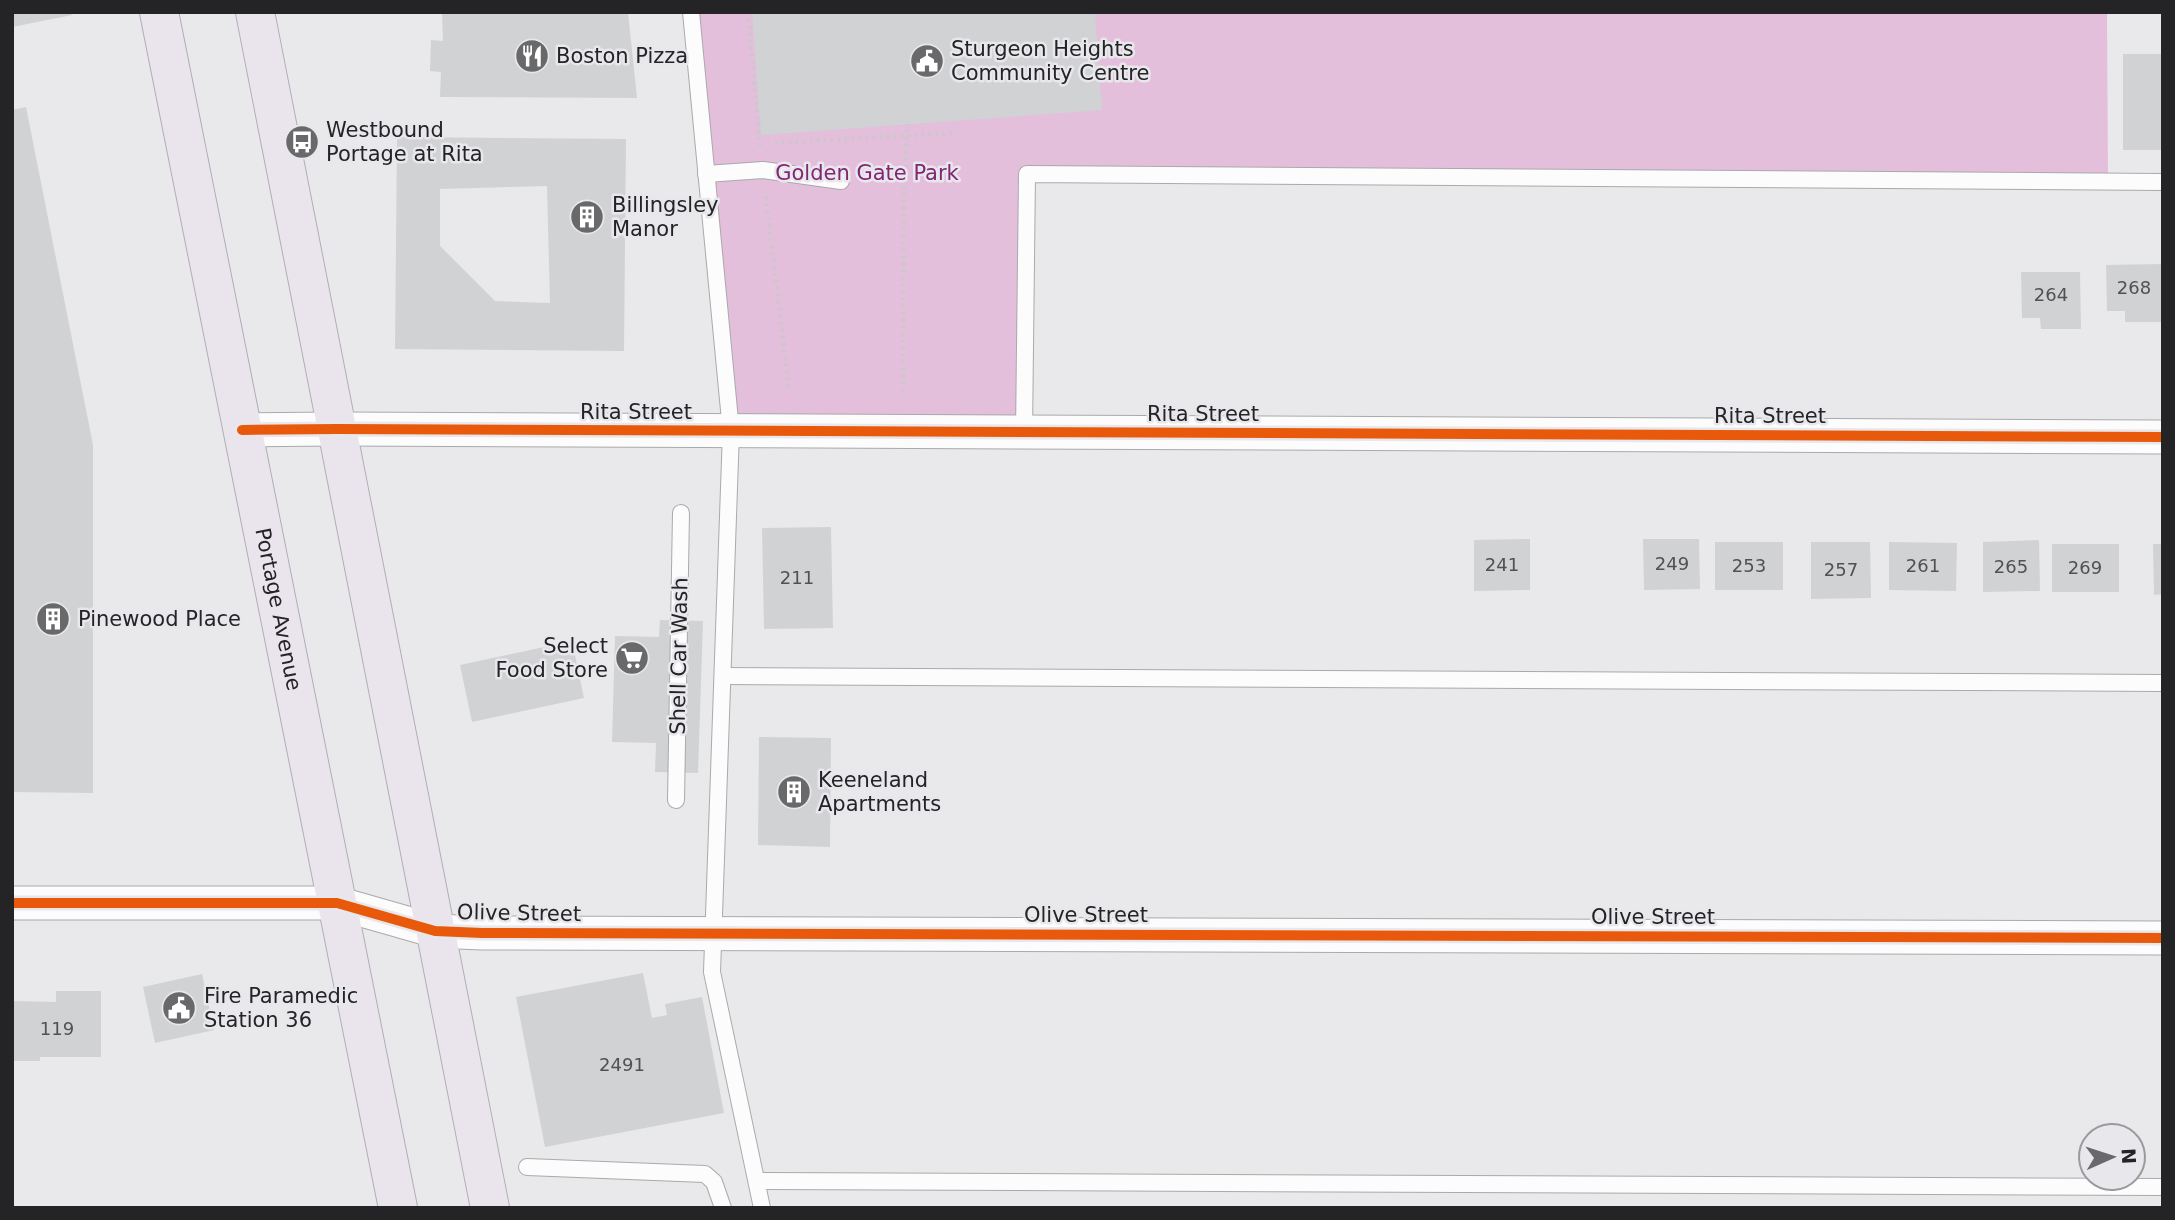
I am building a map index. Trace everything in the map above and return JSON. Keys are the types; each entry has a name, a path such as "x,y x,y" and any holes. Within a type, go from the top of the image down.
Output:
{"highway":[{"name":"Portage Avenue","path":"159,12 398,1208"},
{"path":"255,12 490,1208"}],"street":[{"name":"Rita Street","path":"242,430 2163,437"},
{"name":"Olive Street","path":"12,903 337,904 435,931 2163,938"}],"lane":[{"path":"691,12 731,431 712,972 762,1208"},
{"path":"706,174 763,170 841,181"},
{"path":"1024,433 1027,174 2163,182"},
{"name":"Shell Car Wash","path":"676,800 681,513"},
{"path":"723,676 2163,683"},
{"path":"527,1167 705,1174 714,1182 723,1208"},
{"path":"757,1181 2163,1187"}],"path":[{"path":"748,12 763,170 789,390"},
{"path":"903,391 904,183 907,124"},
{"path":"773,143 954,133"}],"green space":[{"name":"Golden Gate Park","path":"691,12 2107,12 2108,181 1028,174 1024,433 731,431"}],"building":[{"path":"12,12 71,12 72,15 12,27"},
{"name":"Boston Pizza","path":"628,12 637,98 440,97 441,72 430,71 431,40 443,41 442,13"},
{"name":"Sturgeon Heights Community Centre","path":"752,12 1095,12 1102,110 761,135"},
{"path":"2123,54 2163,54 2163,150 2123,150"},
{"name":"Pinewood Place","path":"26,107 93,445 93,793 12,792 12,110"},
{"name":"Billingsley Manor","path":"397,137 626,139 624,351 395,349","holes":["547,186 550,303 495,301 440,246 440,189"]},
{"path":"2163,264 2163,322 2125,322 2125,311 2107,311 2106,265"},
{"path":"2021,272 2080,272 2081,329 2041,329 2040,318 2022,318"},
{"path":"831,527 833,628 764,629 762,528"},
{"path":"1530,539 1530,590 1474,591 1474,540"},
{"path":"1643,539 1699,539 1700,589 1644,590"},
{"path":"2039,540 2040,591 1983,592 1983,542"},
{"path":"1715,542 1783,542 1783,590 1715,590"},
{"path":"1811,542 1870,542 1871,598 1811,599"},
{"path":"1889,542 1957,543 1956,591 1889,590"},
{"path":"2052,544 2119,544 2119,592 2052,592"},
{"path":"2153,544 2163,544 2163,594 2154,595"},
{"path":"660,620 703,621 698,773 655,772 656,743 612,742 615,636 659,637"},
{"path":"572,641 584,698 472,722 460,665"},
{"name":"Keeneland Apartments","path":"759,737 831,738 830,847 758,845"},
{"path":"643,973 652,1018 667,1015 665,1004 702,997 724,1113 545,1147 516,997"},
{"name":"Fire Paramedic Station 36","path":"202,974 214,1030 155,1043 143,987"},
{"path":"56,991 101,991 101,1057 40,1057 40,1061 12,1061 12,1001 56,1002"}],"cycle path":[{"path":"242,430 2163,437"},
{"path":"12,903 337,903 435,931 482,933 2163,938"}],"place":[{"name":"Boston Pizza","path":"532,56"},
{"name":"Sturgeon Heights Community Centre","path":"927,61"},
{"name":"Westbound Portage at Rita","path":"302,142"},
{"name":"Billingsley Manor","path":"587,217"},
{"name":"Pinewood Place","path":"53,619"},
{"name":"Select Food Store","path":"632,658"},
{"name":"Keeneland Apartments","path":"794,792"},
{"name":"Fire Paramedic Station 36","path":"179,1008"}]}
